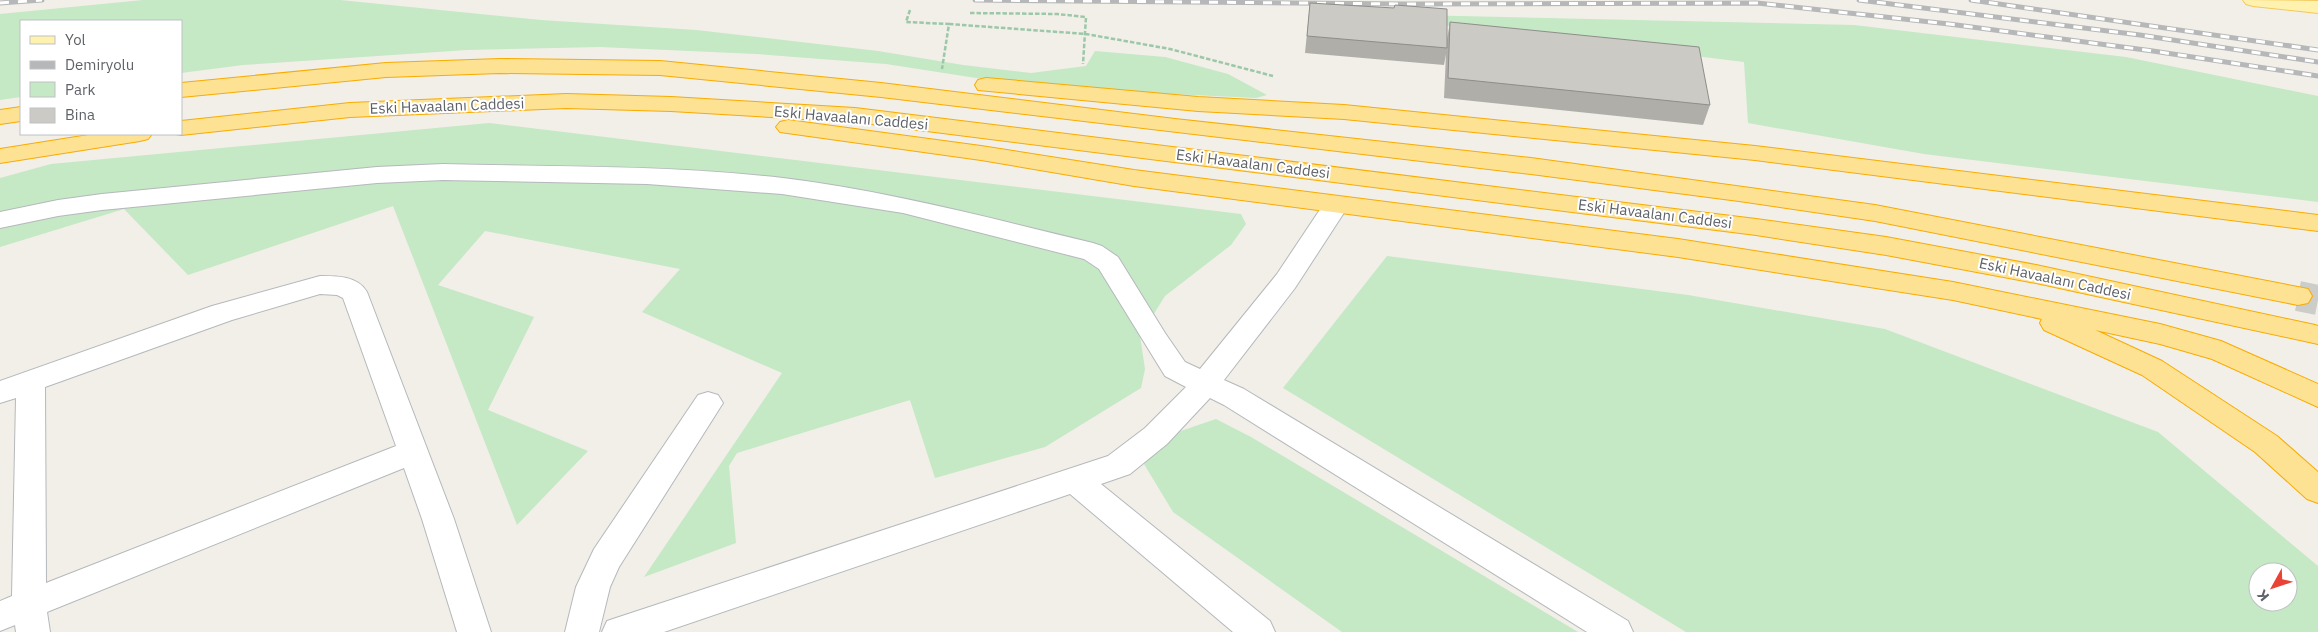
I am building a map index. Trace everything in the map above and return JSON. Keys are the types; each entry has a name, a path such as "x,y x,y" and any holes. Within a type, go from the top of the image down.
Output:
{"highway":[{"path":"660,68 772,65 1198,104 1344,112 1755,153 2318,223"},
{"name":"Eski Havaalanı Caddesi","path":"182,90 272,80 405,70 500,66 660,68 881,90 1175,126 1531,166 1739,193 1875,213 2298,296"},
{"name":"Eski Havaalanı Caddesi","path":"182,128 350,110 566,101 671,104 855,115 1756,227 1886,246 2036,274 2315,335"},
{"path":"671,104 752,122 981,153 1134,178 1678,248 1953,291 2160,334 2221,351 2318,396"},
{"path":"0,118 20,114"},
{"path":"0,156 134,135"},
{"path":"1953,291 2060,325 2152,368 2266,444 2318,490"}],"main road":[{"path":"2253,0 2318,7"}],"street":[{"path":"0,220 58,208 112,200 368,176 443,172 647,176 782,186 903,205 1093,252 1109,263 1175,370 1234,397 1616,632"},
{"path":"619,632 1119,464 1156,436 1205,384 1286,281 1336,205"},
{"path":"0,392 241,307 305,288 320,285 342,286 354,292 438,519 474,632"},
{"path":"31,381 31,618"},
{"path":"582,632 593,587 606,559 708,403"},
{"path":"0,616 31,618 413,452"},
{"path":"1075,480 1258,632"}],"path":[{"path":"910,10 906,22 1086,34 1170,49 1276,77"},
{"path":"970,13 1057,14 1086,17 1081,94"},
{"path":"940,80 949,24"}],"green space":[{"path":"143,0 340,0 541,20 696,30 878,51 963,65 1031,73 1086,66 1095,51 1165,57 1228,74 1267,95 1256,98 1108,91 1002,82 886,64 756,54 600,47 467,50 243,65 182,73 182,20 20,20 20,97 0,100 0,14"},
{"path":"1413,15 1854,25 2126,57 2318,96 2318,202 1924,154 1748,123 1744,62 1417,22"},
{"path":"489,123 1241,214 1246,224 1231,245 1165,296 1140,336 1145,369 1141,388 1045,447 935,478 910,400 737,453 729,466 736,543 644,577 782,373 642,312 680,269 485,231 438,285 534,317 488,410 588,451 517,525 393,206 188,275 124,209 0,247 0,178 51,164"},
{"path":"1387,256 1688,295 1885,329 2158,432 2318,566 2318,632 1686,632 1283,388"},
{"path":"1216,419 1251,437 1578,632 1342,632 1173,512 1144,464 1166,436"}],"building":[{"path":"1310,3 1394,8 1395,5 1447,9 1447,48 1307,36"},
{"path":"1450,22 1699,47 1710,105 1448,78"}],"tunnel":[{"path":"2298,296 2318,300"}],"railway":[{"path":"0,3 42,0"},
{"path":"975,0 1405,4 1757,3 1949,24 2153,51 2318,76"},
{"path":"1859,0 2140,35 2318,62"},
{"path":"1971,0 2318,50"}]}
